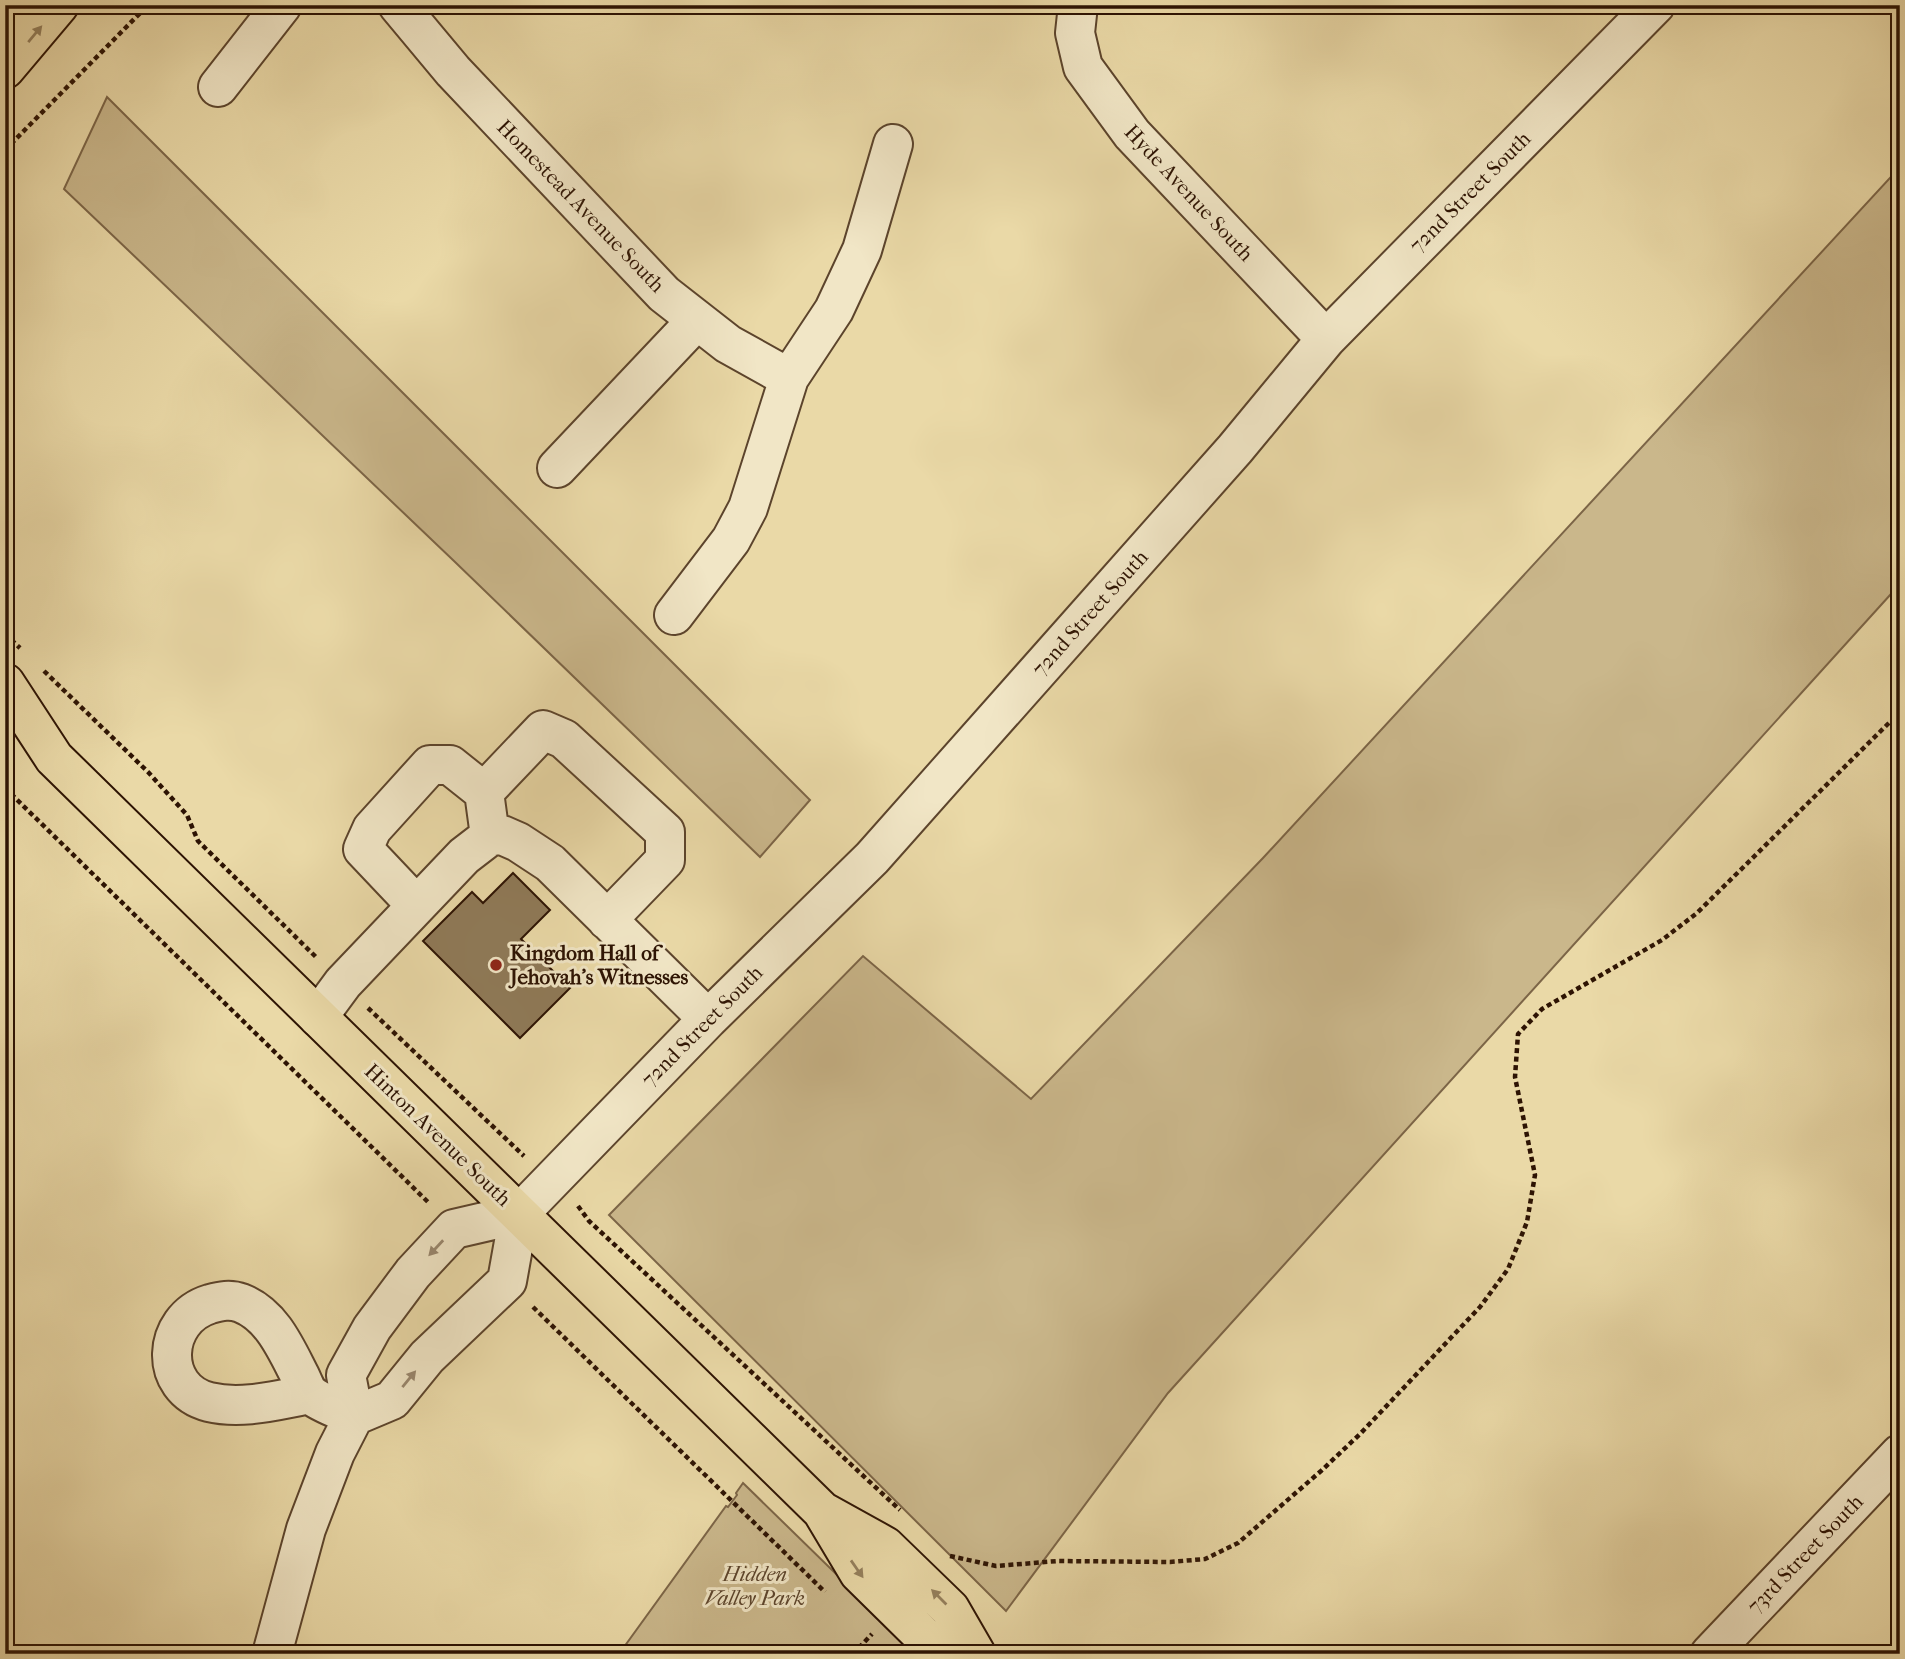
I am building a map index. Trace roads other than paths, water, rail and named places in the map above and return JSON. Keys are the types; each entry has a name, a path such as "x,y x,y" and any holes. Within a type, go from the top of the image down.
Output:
{"main road":[{"path":"5,15 19,5"},
{"path":"5,69 59,5"},
{"name":"Hinton Avenue South","path":"15,668 54,758"},
{"name":"Hinton Avenue South","path":"5,727 54,758 822,1511 859,1573 924,1637 954,1654"},
{"name":"Hinton Avenue South","path":"822,1511 885,1546 950,1609 976,1654"}],"street":[{"path":"218,87 282,5"},
{"name":"Homestead Avenue South","path":"398,5 453,71 664,294 728,344 789,378"},
{"name":"72nd Street South","path":"519,1214 708,1018 872,858 1235,450 1326,339 1655,5"},
{"name":"Hyde Avenue South","path":"1077,19 1083,67 1132,134 1326,339"},
{"path":"674,615 731,540 748,508 789,378 834,310 862,250 893,144"},
{"path":"557,468 697,320"},
{"path":"484,792 543,730 564,739 665,832 665,860 607,920"},
{"path":"416,905 363,849 372,829 430,765 450,765 484,792 490,836"},
{"path":"318,1017 343,984 464,856 490,836 502,835 550,863 708,1018"},
{"path":"272,1654 306,1529 335,1453 354,1416 346,1374 372,1328 413,1273 454,1229 519,1214 507,1281 428,1357 392,1400 354,1416 310,1394"},
{"name":"73rd Street South","path":"1710,1654 1900,1454"}],"place":[{"name":"Kingdom Hall of Jehovah's Witnesses","path":"496,965"}],"park label":[{"name":"Hidden Valley Park","path":"755,1586"}]}
